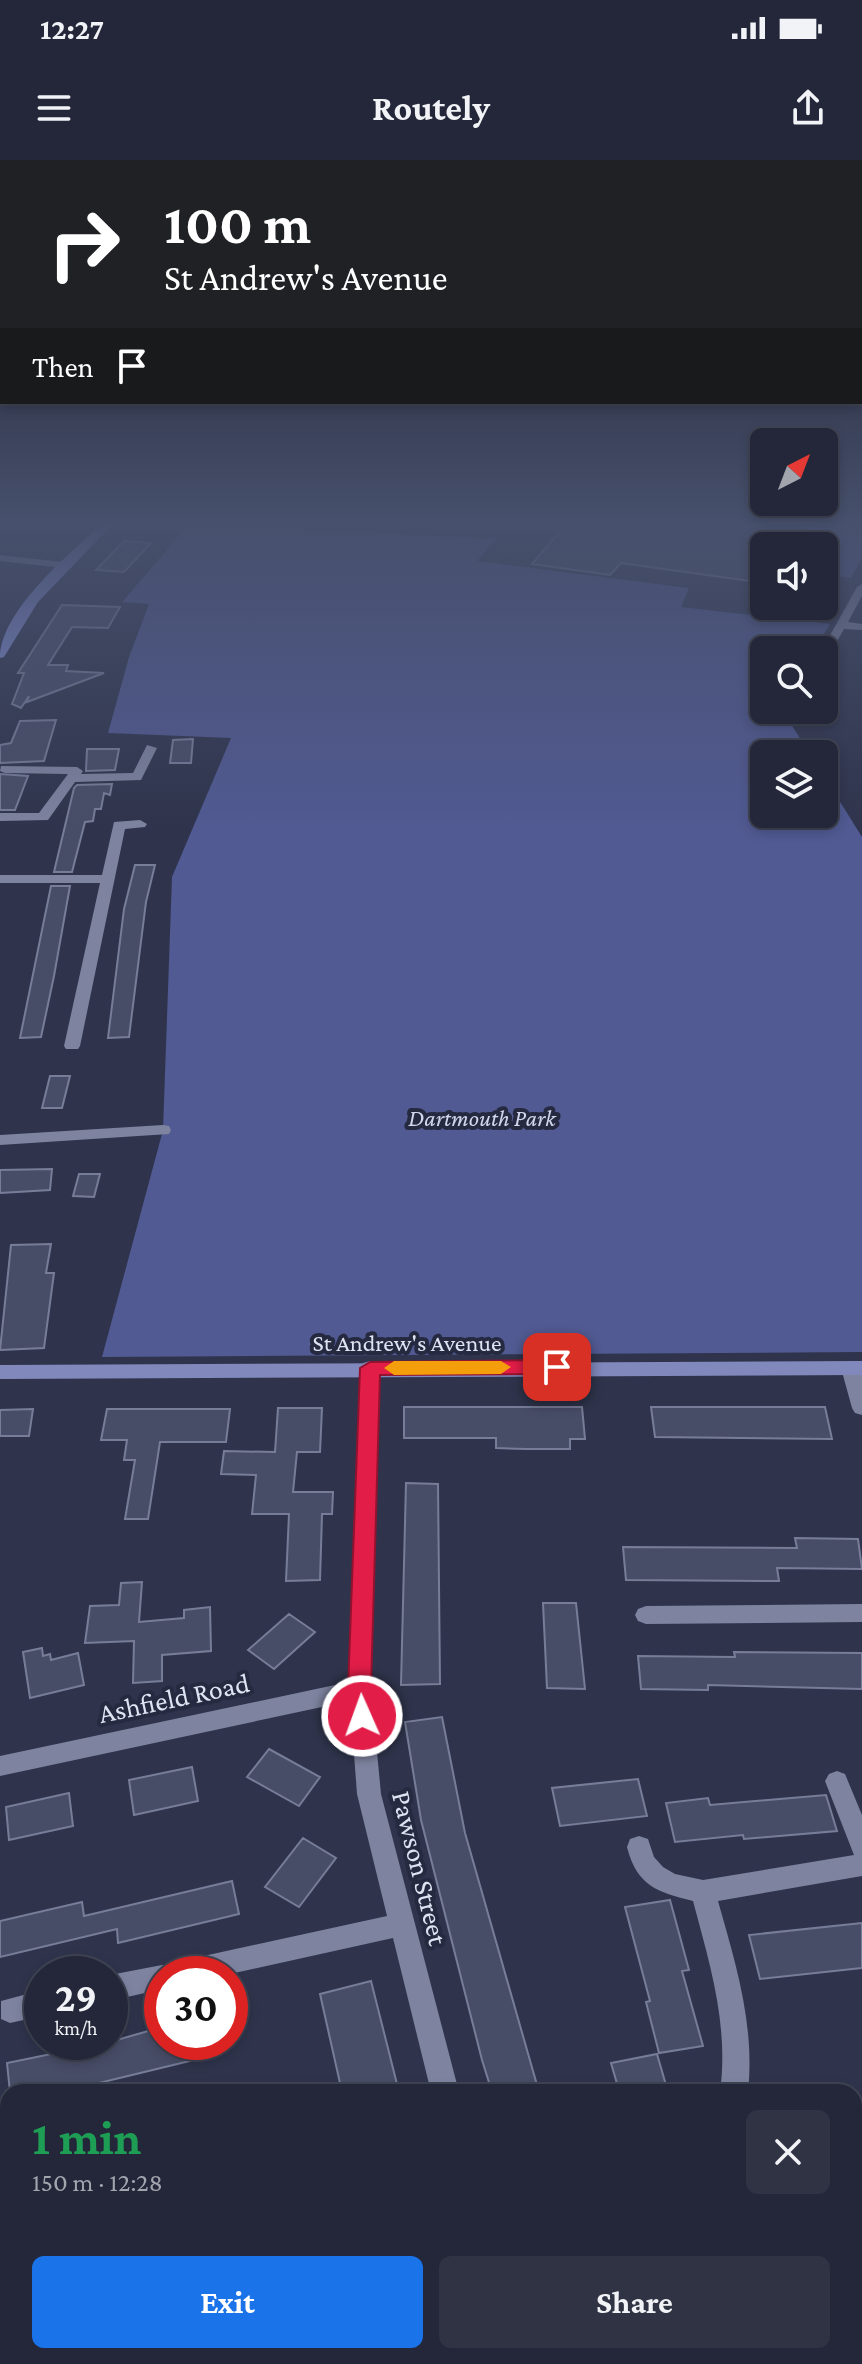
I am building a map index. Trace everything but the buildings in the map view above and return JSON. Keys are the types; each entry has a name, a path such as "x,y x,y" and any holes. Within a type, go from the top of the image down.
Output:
{"main road":[{"path":"0,651 14,627"}],"street":[{"path":"74,778 137,777 151,748"},
{"path":"0,817 43,817 77,771 58,768 5,769"},
{"path":"103,825 140,824"},
{"path":"72,1046 119,825"},
{"path":"0,879 108,879"},
{"path":"0,1140 163,1130"},
{"name":"Pawson Street","path":"370,1368 360,1689 369,1794 443,2084"},
{"path":"856,1368 862,1408"},
{"name":"St Andrew's Avenue","path":"0,1372 856,1368"},
{"path":"646,1615 862,1613"},
{"name":"Ashfield Road","path":"0,1766 360,1689"},
{"path":"837,1781 862,1847"},
{"path":"639,1847 643,1862 654,1875 670,1884 703,1892 862,1865"},
{"path":"703,1892 736,2018 739,2046 735,2084"},
{"path":"248,1958 403,1924"},
{"path":"10,2010 24,2007"}],"green space":[{"name":"Dartmouth Park","path":"140,627 828,627 823,636 750,636 750,724 791,724 801,740 750,740 750,828 838,828 838,798 862,837 862,1352 102,1357 163,1130 172,877 231,738 108,733"}],"slow traffic":[{"path":"394,1368 501,1367"}],"route":[{"path":"362,1716 360,1689 370,1368 557,1367"}]}
